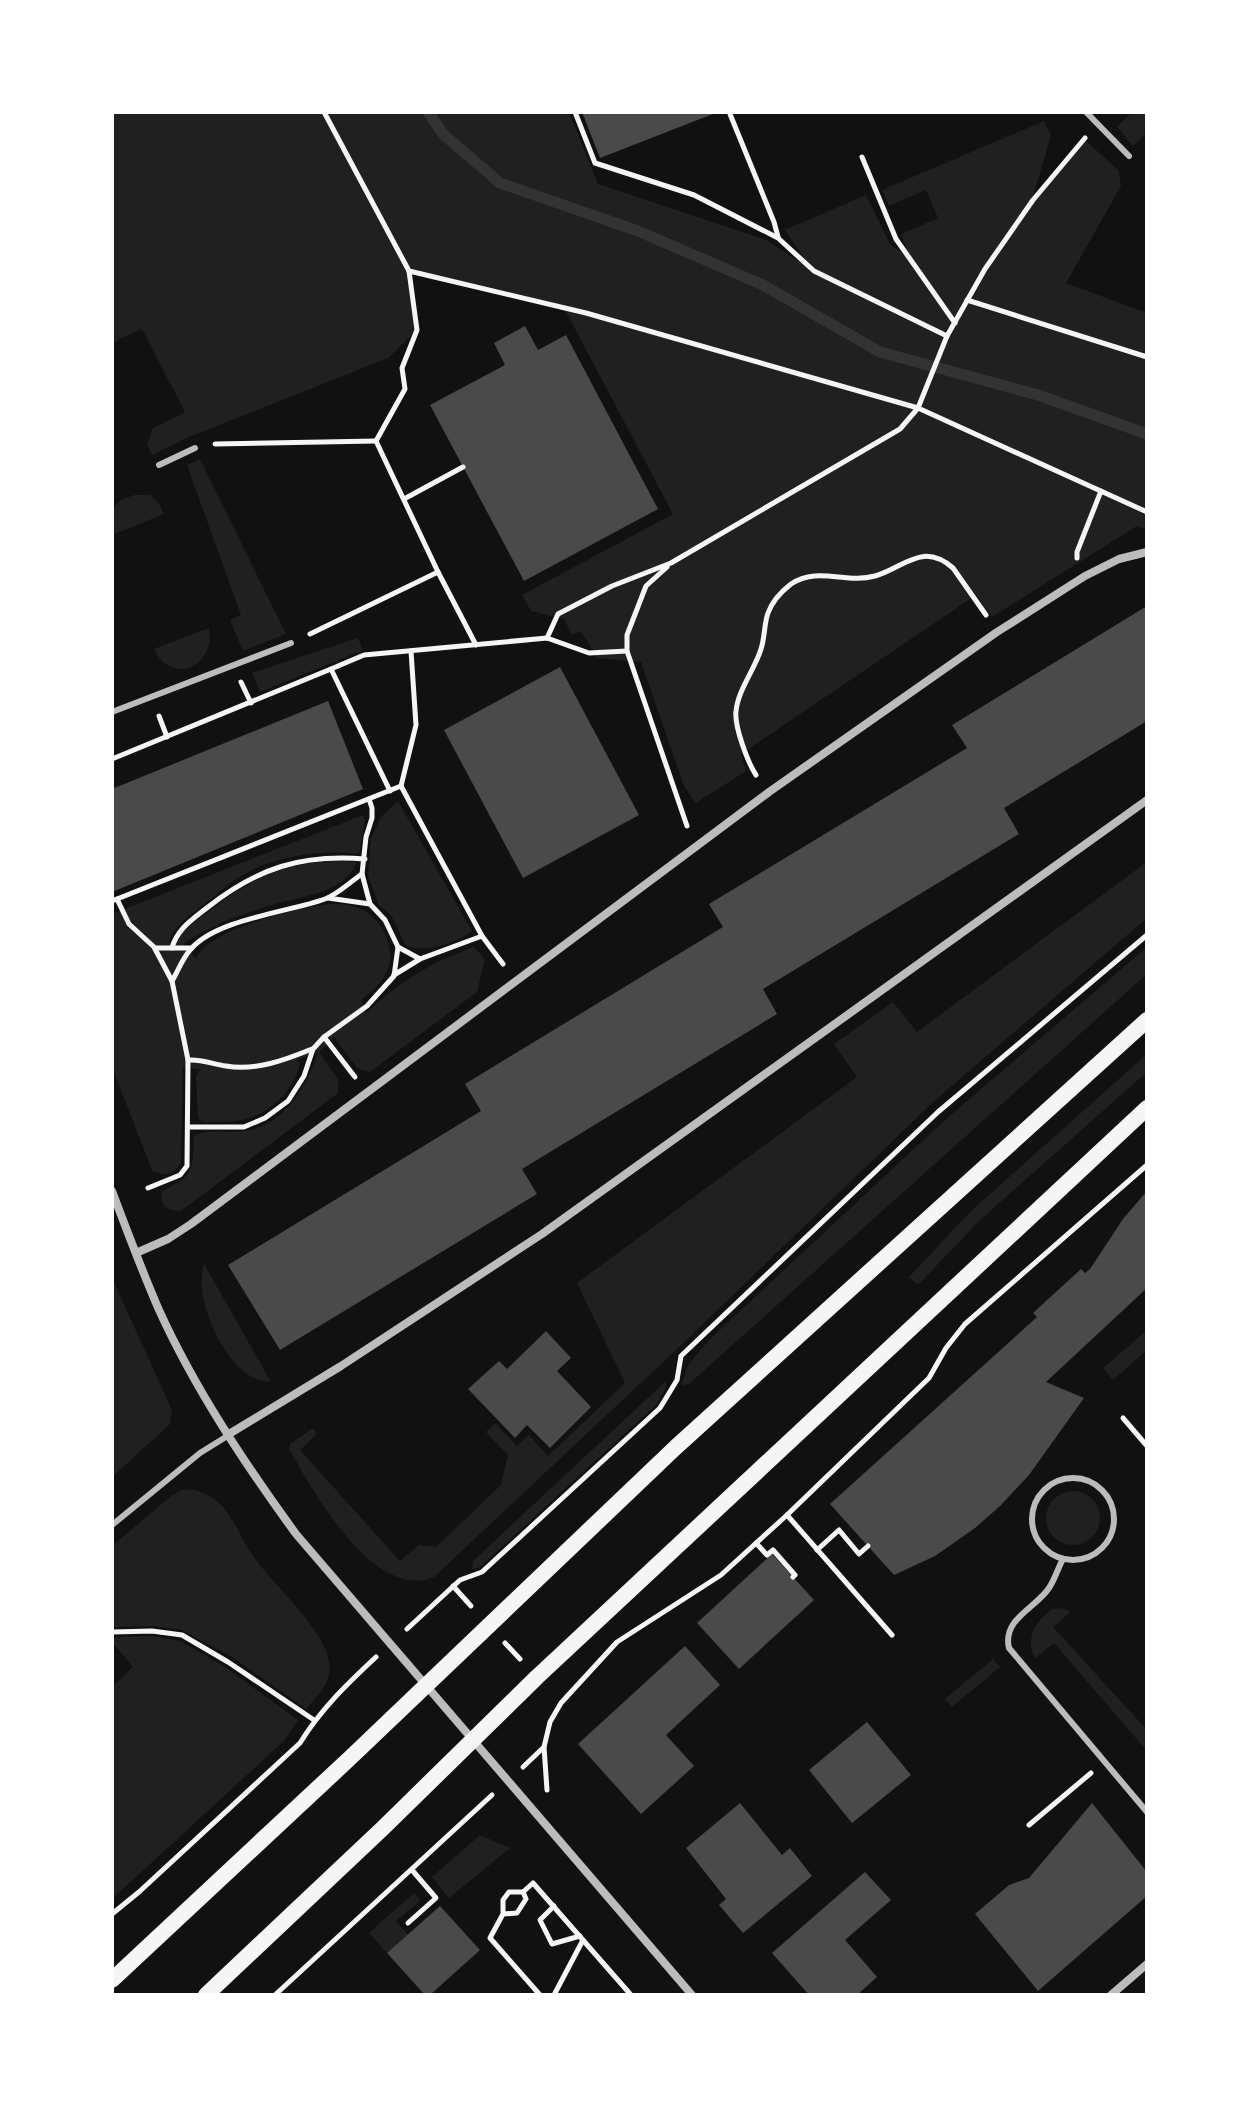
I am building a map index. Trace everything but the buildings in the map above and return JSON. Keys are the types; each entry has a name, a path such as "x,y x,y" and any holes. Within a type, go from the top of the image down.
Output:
{"main road":[{"path":"112,1980 676,1447 1147,1020"},
{"path":"206,1995 473,1739 1147,1108"}],"street":[{"path":"136,1253 168,1239 191,1224 769,792 997,632 1085,576 1119,559 1147,552"},
{"path":"229,1434 341,1366 542,1234 1147,800"},
{"path":"112,1191 160,1311 193,1374 259,1483 296,1534 692,1995"},
{"path":"1111,1995 1147,1964"}],"lane":[{"path":"1086,112 1129,156"},
{"path":"159,465 195,448"},
{"path":"112,712 291,643"},
{"path":"112,1525 200,1453 229,1434"},
{"path":"1069,1478 1082,1479 1094,1483 1105,1492 1112,1504 1113,1531 1106,1544 1096,1553 1083,1559 1063,1559 1042,1545 1032,1522 1033,1509 1046,1488 1069,1478"},
{"path":"1063,1559 1050,1587 1016,1620 1007,1639 1017,1660 1147,1812"}],"path":[{"path":"324,112 409,271 417,330 402,368 405,389 376,441"},
{"path":"575,112 595,163 694,195 778,238 814,271 947,336"},
{"path":"730,114 778,238"},
{"path":"547,638 558,614 612,586 671,563 900,429 918,408 947,336 967,300 1033,200 1098,124"},
{"path":"862,157 896,239 955,323"},
{"path":"764,196 772,193"},
{"path":"409,271 586,313 918,408 1147,512"},
{"path":"967,300 1147,357"},
{"path":"195,448 223,442 376,441"},
{"path":"376,441 476,645"},
{"path":"404,500 463,467"},
{"path":"1085,576 1078,564 1077,552 1101,491"},
{"path":"769,792 753,771 736,722 736,709 762,647 768,611 791,584 819,575 857,580 878,576 907,560 921,556 932,558 946,562 953,568 997,632"},
{"path":"671,563 646,586 627,635 627,651 684,823 699,844"},
{"path":"291,643 438,572"},
{"path":"112,759 364,655 547,638 589,653 627,651"},
{"path":"411,651 416,725 401,786 482,936 516,981"},
{"path":"331,669 390,791"},
{"path":"148,1188 180,1175 187,1166 188,1060 172,981 154,947 129,924 114,900 401,786"},
{"path":"369,799 372,818 366,837 362,874 370,904 385,920 398,947 394,976"},
{"path":"172,948 174,939 185,925 236,885 265,870 321,858 365,859"},
{"path":"327,898 362,874"},
{"path":"172,981 191,948 206,937 233,925 275,910 327,898 370,904"},
{"path":"435,1604 460,1580 482,1572 660,1408 677,1380 681,1356 938,1112 1147,935"},
{"path":"188,1127 244,1127 265,1118 288,1101 304,1076 313,1049 324,1037 367,1006 394,976 420,959 482,936"},
{"path":"154,947 191,948"},
{"path":"398,947 420,959"},
{"path":"324,1037 367,1092"},
{"path":"188,1060 200,1059 245,1067 264,1066 313,1049"},
{"path":"544,1747 550,1722 561,1703 617,1642 721,1575 929,1378 946,1348 965,1324 997,1293 1040,1260 1147,1165"},
{"path":"1123,1418 1147,1446"},
{"path":"787,1515 892,1635"},
{"path":"817,1550 839,1530 859,1554 868,1546"},
{"path":"756,1543 767,1555 773,1550 795,1575 793,1577"},
{"path":"112,1632 152,1631 182,1635 314,1720"},
{"path":"112,1914 300,1743 314,1720 340,1690"},
{"path":"1029,1825 1104,1762"},
{"path":"275,1995 463,1823"},
{"path":"408,1923 436,1898 412,1870"},
{"path":"540,1995 490,1938 503,1914 503,1900 509,1892 523,1892 533,1883 631,1995"},
{"path":"503,1914 517,1913 526,1899 523,1892"},
{"path":"554,1906 540,1920 552,1944 582,1938"},
{"path":"554,1995 582,1938"}],"shaded area":[{"path":"112,112 569,112 598,184 766,240 812,270 785,230 866,195 890,244 911,260 901,234 938,218 926,190 889,206 882,190 1044,121 1051,135 1033,197 1084,139 1119,171 1121,186 1066,283 1147,313 1147,529 1137,526 992,617 976,595 741,754 746,771 696,803 684,786 641,662 597,658 581,631 572,635 564,619 531,611 522,595 673,514 564,308 410,271 417,330 388,358 189,437 152,455 147,445 153,428 185,412 142,329 112,343"},
{"path":"1132,112 1147,112 1147,133 1133,146 1117,127"},
{"path":"200,459 286,634 243,651 230,620 241,615 187,465"},
{"path":"150,495 159,503 164,514 112,535 112,509 122,499"},
{"path":"209,628 206,653 190,667 171,667 154,649"},
{"path":"358,638 363,650 260,692 252,673"},
{"path":"398,801 472,931 457,940 431,948 406,946 391,915 379,905 368,876 371,838 381,817"},
{"path":"363,815 365,820 359,854 309,854 276,861 245,873 184,920 169,943 176,943 197,920 262,877 279,870 316,863 357,862 343,881 333,887 233,918 183,944 196,959 203,949 233,930 310,907 346,905 371,915 384,931 389,944 390,959 386,973 373,991 361,1000 366,1013 416,974 474,947 485,959 477,992 370,1072 357,1068 334,1037 319,1052 338,1079 338,1093 181,1211 168,1209 161,1200 162,1191 181,1181 190,1170 194,1135 244,1131 271,1121 300,1091 318,1052 297,1060 300,1064 297,1074 279,1100 261,1113 232,1122 202,1122 198,1118 196,1076 200,1070 183,1066 181,1163 168,1174 152,1170 112,1067 112,914"},
{"path":"1147,862 1147,918 932,1103 676,1350 434,1577 412,1580 389,1573 368,1559 348,1538 313,1490 289,1449 290,1444 313,1428 317,1434 300,1450 400,1561 419,1545 436,1547 501,1485 508,1455 486,1432 495,1423 517,1446 529,1435 548,1456 625,1383 577,1283 857,1077 834,1044 893,1002 917,1032"},
{"path":"1147,947 1147,974 690,1383 681,1386 688,1365 709,1340 945,1120"},
{"path":"1147,1054 1147,1072 980,1220 918,1285 909,1277 971,1211"},
{"path":"204,1264 271,1382 254,1378 241,1369 220,1342 202,1293"},
{"path":"112,1278 172,1410 170,1424 112,1477"},
{"path":"1147,1330 1147,1350 1113,1380 1103,1368"},
{"path":"666,1381 666,1388 656,1405 479,1568 472,1569 473,1561"},
{"path":"193,1489 214,1499 225,1510 253,1556 308,1621 325,1648 329,1675 324,1687 306,1709 232,1657 182,1630 153,1626 112,1627 112,1546 171,1496"},
{"path":"1073,1491 1092,1499 1100,1518 1092,1537 1073,1545 1054,1537 1046,1518 1054,1499"},
{"path":"1062,1608 1070,1612 1053,1627 1147,1730 1147,1751 1054,1643 1035,1658 1031,1643 1033,1630 1052,1609"},
{"path":"153,1636 180,1641 225,1667 298,1720 285,1740 112,1899 112,1687 133,1667 112,1642 112,1637"},
{"path":"993,1659 1000,1667 952,1707 945,1699"},
{"path":"480,1835 510,1848 449,1898 432,1877"},
{"path":"414,1893 420,1901 396,1921 408,1935 387,1953 369,1933"}],"waterway":[{"path":"428,112 444,135 500,183 638,231 763,285 880,352 1038,395 1147,434"}]}
